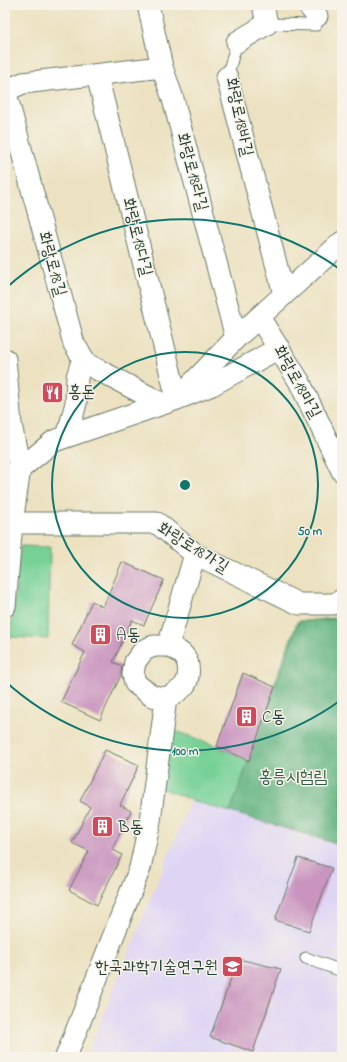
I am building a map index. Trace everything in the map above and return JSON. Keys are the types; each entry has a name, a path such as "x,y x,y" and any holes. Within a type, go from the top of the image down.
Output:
{"street":[{"name":"화랑로18라길","path":"148,5 162,67 174,99 236,338"},
{"name":"화랑로18바길","path":"237,42 265,14"},
{"path":"5,91 23,83 162,67"},
{"name":"화랑로18다길","path":"97,75 170,402"},
{"name":"화랑로18바길","path":"227,77 284,294"},
{"name":"화랑로18길","path":"5,91 74,344 83,358"},
{"path":"170,402 284,294 341,247"},
{"name":"화랑로18마길","path":"259,317 299,380 342,471"},
{"path":"5,484 20,469 54,441 170,402 212,386 279,348"},
{"path":"83,358 87,364 170,402"},
{"path":"67,437 76,403 77,377 83,358"},
{"path":"5,359 11,424 20,469 12,523 5,606"},
{"name":"화랑로18가길","path":"12,523 157,523 195,554 299,604 333,604 342,600"},
{"path":"168,646 195,554"},
{"path":"154,646 168,646 177,650 184,656 188,664 186,684 177,693 166,698 152,696 135,683 133,674 135,662 144,650 154,646"},
{"path":"66,1057 140,868 150,821 166,698"}],"lane":[{"name":"화랑로18바길","path":"265,14 316,24 313,10"},
{"name":"화랑로18바길","path":"227,77 237,42"},
{"path":"306,958 342,971"}],"shaded area":[{"name":"한국과학기술연구원","path":"191,800 342,845 342,1057 86,1057"}],"green space":[{"path":"21,546 50,547 48,639 10,637"},
{"name":"홍릉시험림","path":"342,617 342,846 231,810 230,812 191,800 154,785 162,726 217,746 246,760 297,622"},
{"name":"홍릉시험림","path":"342,619 342,845 230,812 299,621"}],"building":[{"name":"A동","path":"122,562 164,580 144,625 132,620 113,662 122,666 121,675 100,720 61,702 85,652 72,645 92,601 103,607"},
{"name":"C동","path":"243,673 275,687 249,761 217,746"},
{"name":"B동","path":"105,750 139,765 120,805 131,811 112,849 122,855 97,905 69,890 89,851 72,843 90,807 80,801"},
{"path":"298,858 332,868 309,931 275,920"},
{"path":"238,959 281,969 253,1052 210,1037"}],"place":[{"name":"홍돈","path":"52,392"},
{"name":"A동","path":"101,635"},
{"name":"C동","path":"246,717"},
{"name":"B동","path":"102,827"},
{"name":"한국과학기술연구원","path":"233,967"}]}
